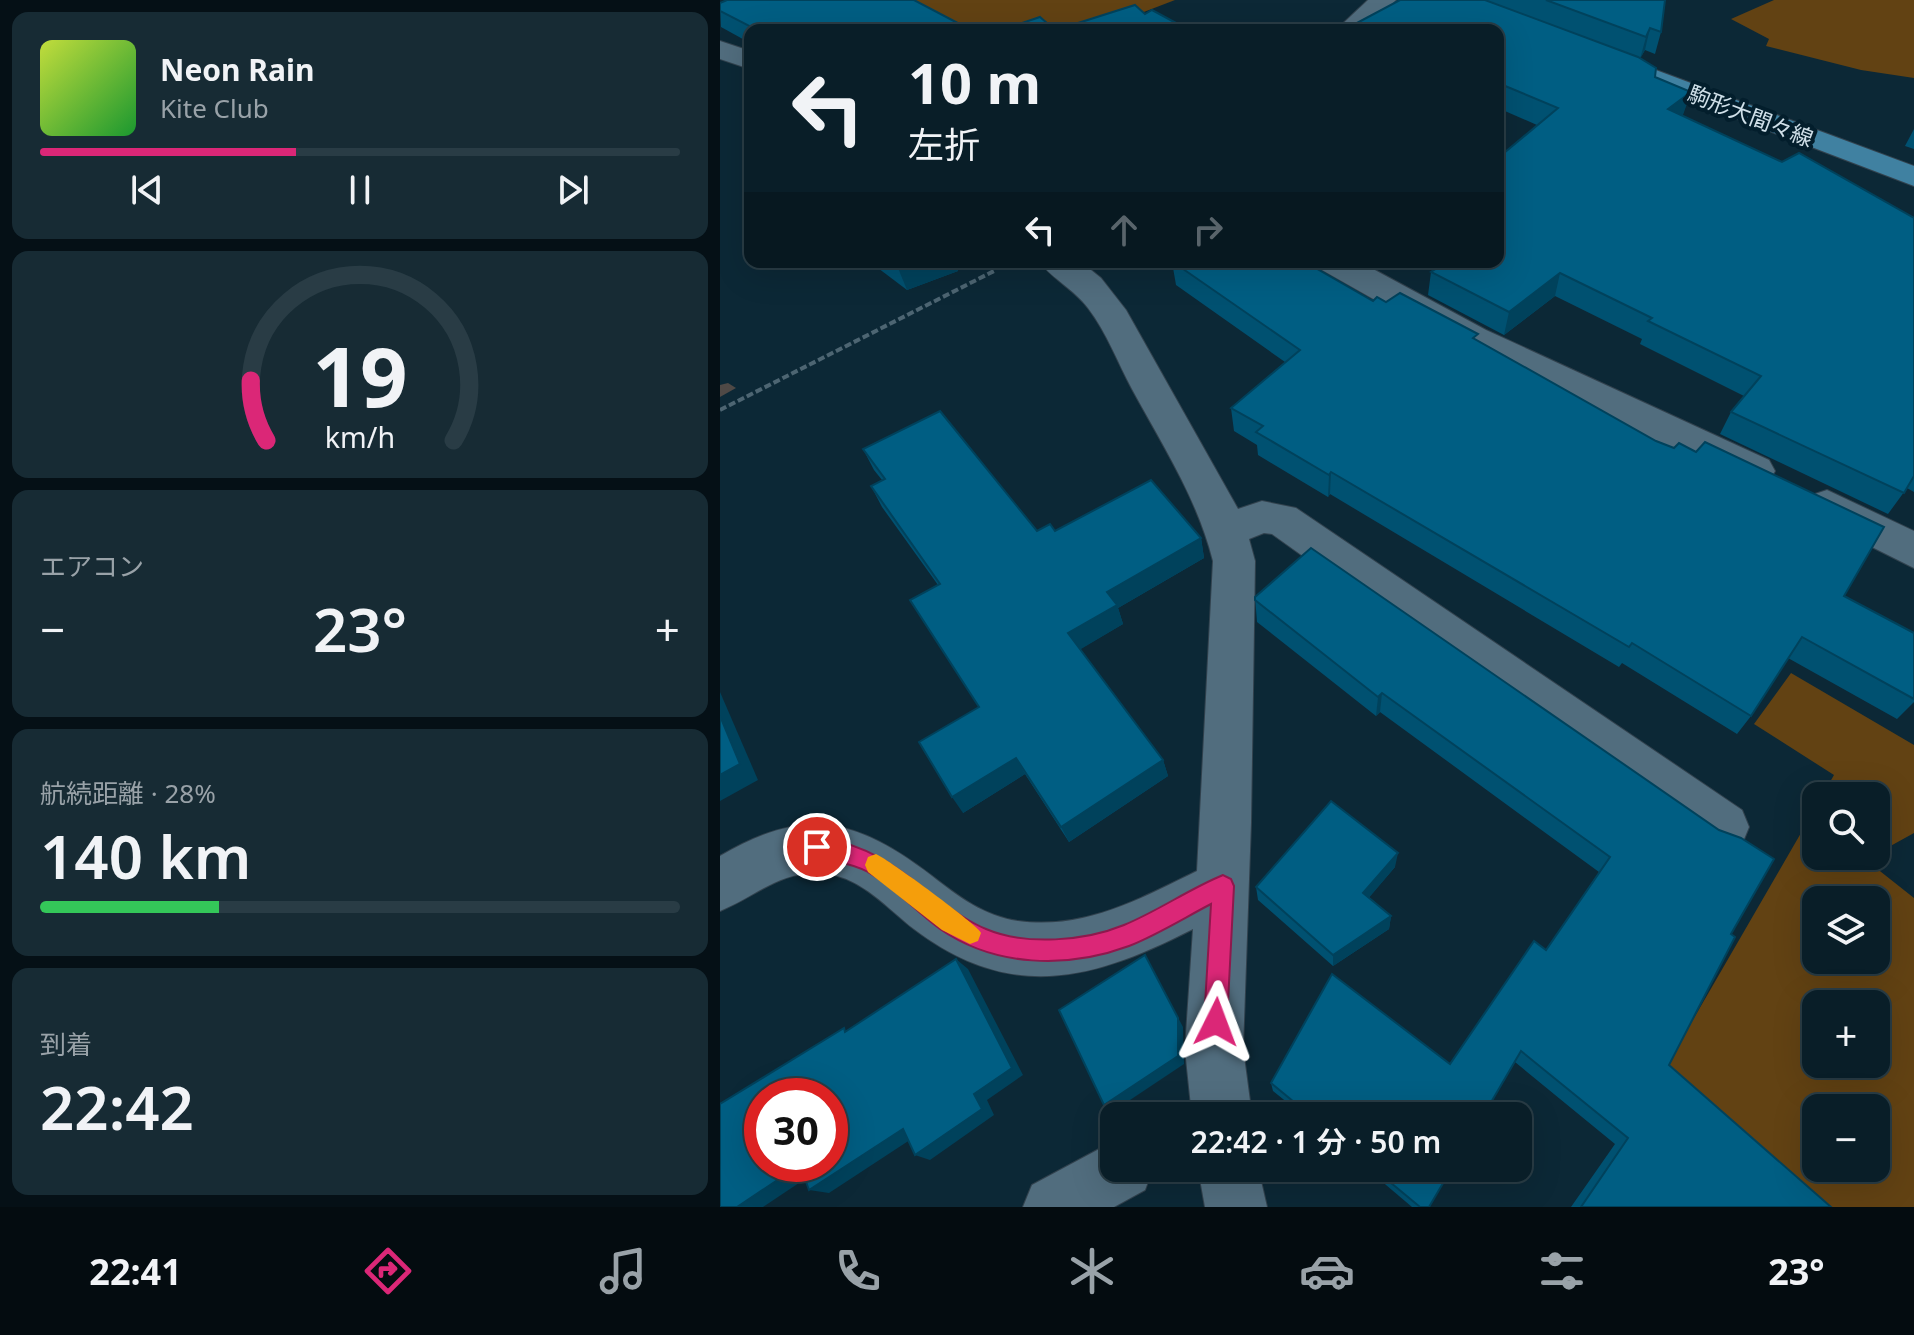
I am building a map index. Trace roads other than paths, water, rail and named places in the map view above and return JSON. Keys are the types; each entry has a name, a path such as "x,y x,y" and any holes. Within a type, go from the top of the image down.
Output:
{"main road":[{"name":"駒形大間々線","path":"1598,56 1914,177"}],"street":[{"path":"1356,24 1383,0"},
{"path":"720,49 744,59"},
{"path":"1076,268 1120,329 1209,489 1228,530 1234,561 1214,1049 1220,1102"},
{"path":"1345,268 1473,339 1795,490 1914,551"},
{"path":"1228,530 1262,517 1281,519 1724,827"},
{"path":"720,885 780,852 817,847 847,851 877,865 949,922 984,940 1020,949 1050,950 1093,945 1126,936 1223,886"},
{"path":"1054,1207 1100,1181"},
{"path":"1231,1182 1236,1207"}],"waterway":[{"path":"720,392 728,388"}]}
